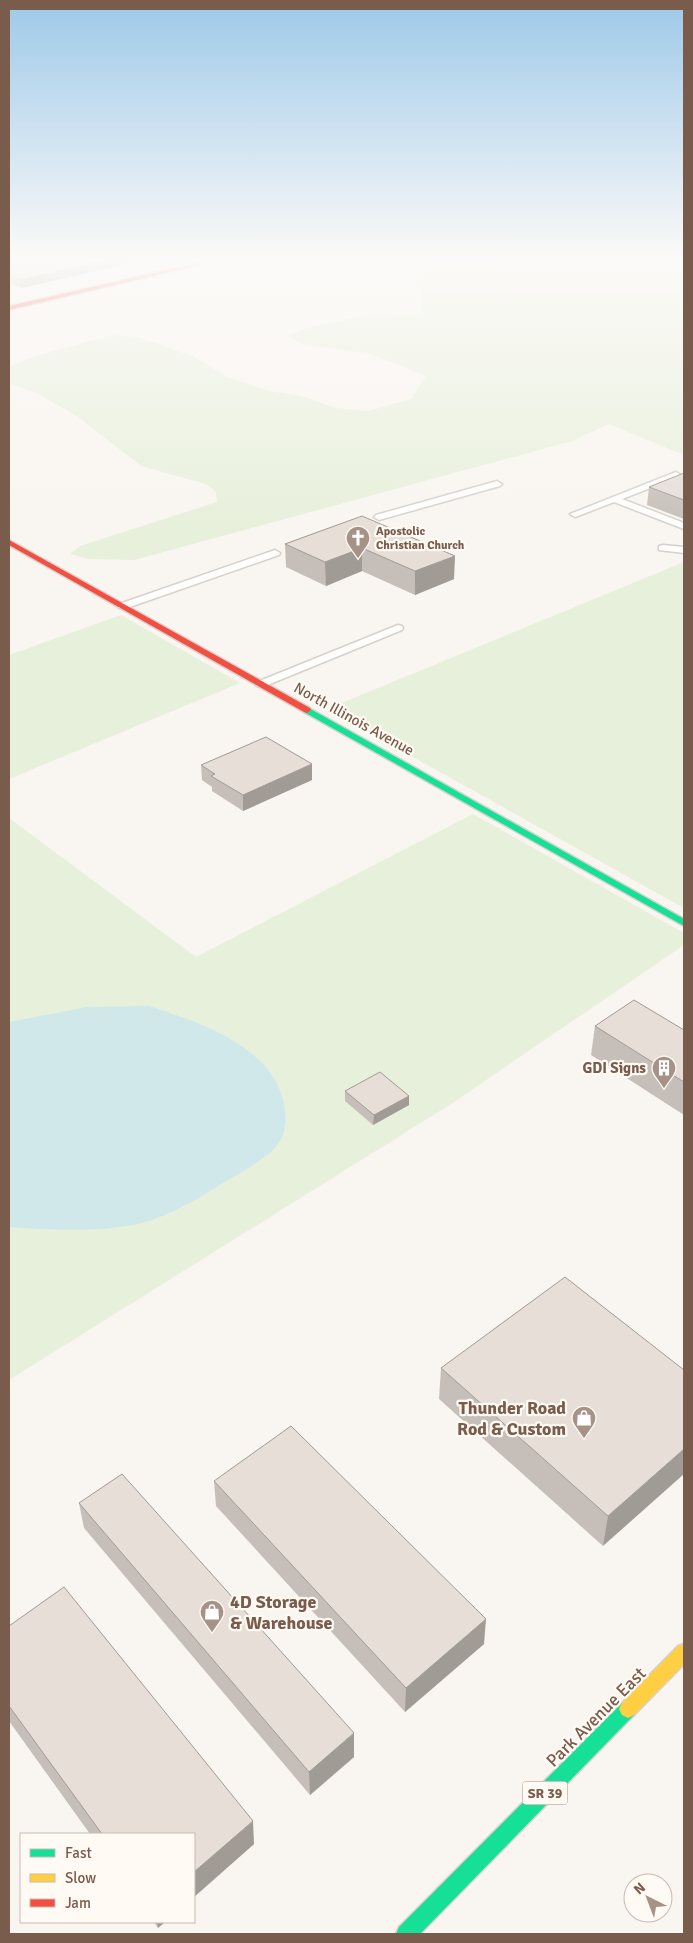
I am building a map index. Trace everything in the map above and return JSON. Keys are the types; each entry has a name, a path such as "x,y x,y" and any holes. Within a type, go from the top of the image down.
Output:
{"street":[{"name":"North Illinois Avenue","path":"9,542 684,922"},
{"name":"Park Avenue East","path":"406,1934 684,1652"}],"lane":[{"path":"575,514 676,475"},
{"path":"378,517 497,484"},
{"path":"614,499 684,526"},
{"path":"663,548 684,550"},
{"path":"123,606 275,553"},
{"path":"261,684 398,628"}],"green space":[{"path":"62,349 171,349 192,356 228,377 269,391 302,396 336,408 369,411 411,399 426,376 371,354 334,349 684,349 684,455 609,424 572,441 134,560 89,559 70,554 80,546 217,502 216,492 206,484 141,466 78,417 35,392 9,384 9,367 32,357"},
{"path":"684,562 684,908 327,709"},
{"path":"121,615 240,683 9,779 9,655"},
{"path":"473,814 684,933 684,945 451,1104 9,1380 9,818 196,957"}],"water":[{"path":"149,1006 188,1019 229,1038 263,1064 275,1081 283,1100 286,1118 285,1128 279,1143 258,1162 205,1194 182,1207 145,1222 87,1230 9,1227 9,1022 87,1007"}],"building":[{"path":"684,473 684,500 649,487"},
{"path":"362,516 455,556 415,571 362,548 325,562 285,544"},
{"path":"266,737 312,764 243,795 211,776 215,774 201,765"},
{"path":"634,1000 684,1030 684,1082 595,1026"},
{"path":"380,1072 409,1096 374,1115 345,1091"},
{"name":"Thunder Road Rod & Custom","path":"565,1277 684,1370 684,1449 608,1516 441,1368"},
{"path":"291,1426 486,1619 406,1688 214,1481"},
{"path":"122,1474 354,1733 309,1772 79,1503"},
{"path":"64,1587 253,1821 195,1871 195,1833 101,1833 9,1706 9,1626"}],"traffic: fast":[{"path":"307,710 684,923"},
{"path":"406,1934 628,1709"}],"traffic: slow":[{"path":"628,1709 684,1652"}],"traffic: jam":[{"path":"9,542 307,710"}],"place":[{"name":"Apostolic Christian Church","path":"358,559"},
{"name":"GDI Signs","path":"664,1089"},
{"name":"Thunder Road Rod & Custom","path":"584,1439"},
{"name":"4D Storage & Warehouse","path":"212,1633"}]}
